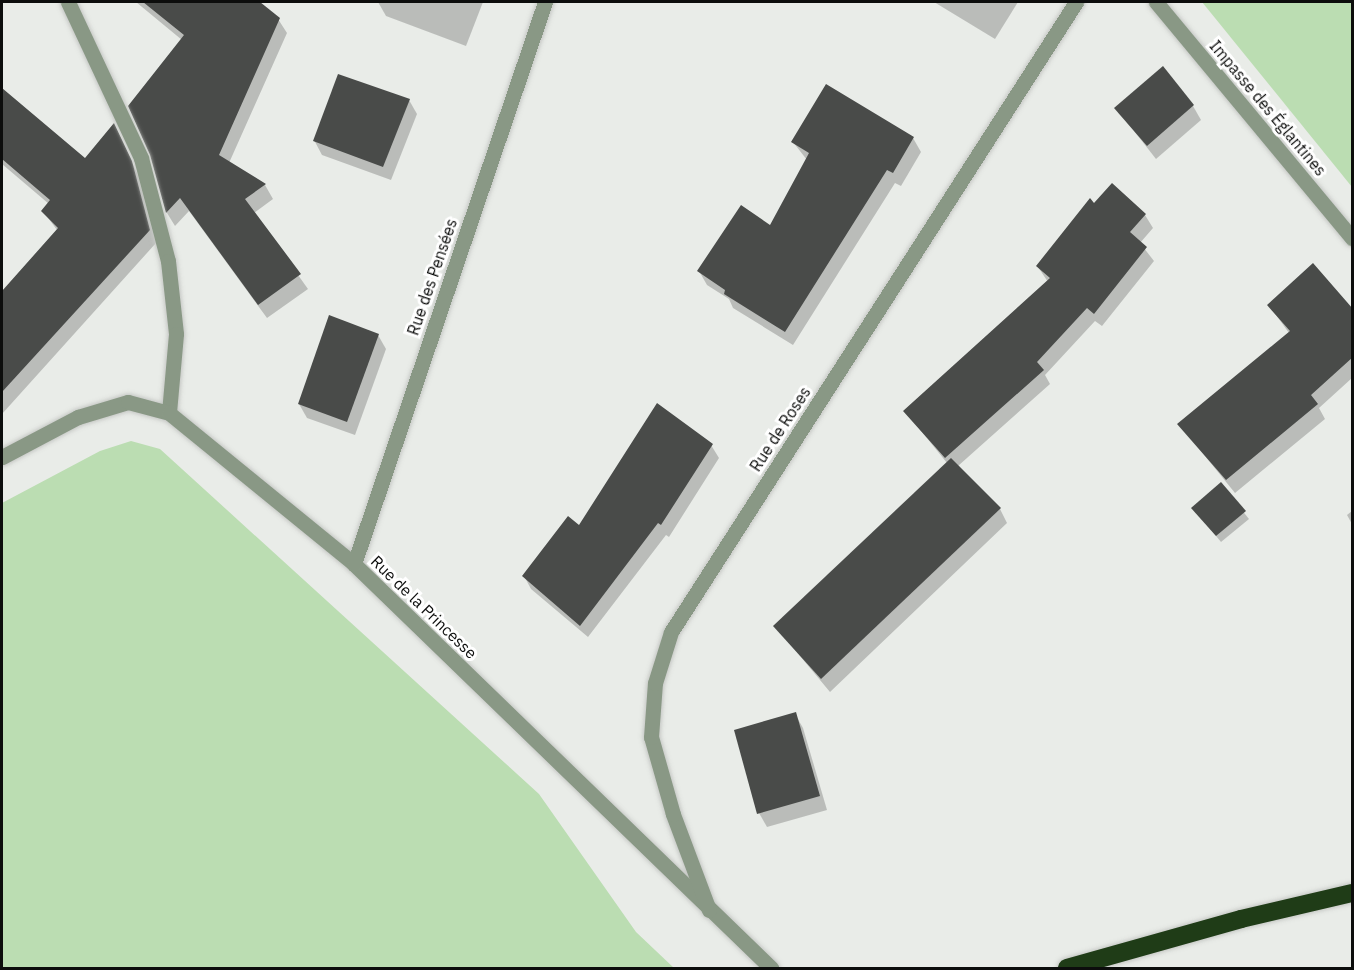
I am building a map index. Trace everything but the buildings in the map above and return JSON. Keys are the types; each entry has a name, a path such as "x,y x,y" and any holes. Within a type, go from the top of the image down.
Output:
{"highway":[{"path":"1067,969 1241,919 1353,893"}],"street":[{"path":"68,2 141,158 168,261 176,334 169,413"},
{"name":"Rue des Pensées","path":"354,564 545,2"},
{"name":"Rue de Roses","path":"709,910 673,814 651,737 655,683 672,632 1076,2"},
{"name":"Impasse des Églantines","path":"1156,2 1353,238"},
{"name":"Rue de la Princesse","path":"2,458 78,417 128,402 169,413 354,564 771,969"}],"green space":[{"path":"1202,2 1352,2 1352,187"},
{"path":"131,441 160,449 539,794 636,932 674,968 2,968 2,503 100,451"}]}
